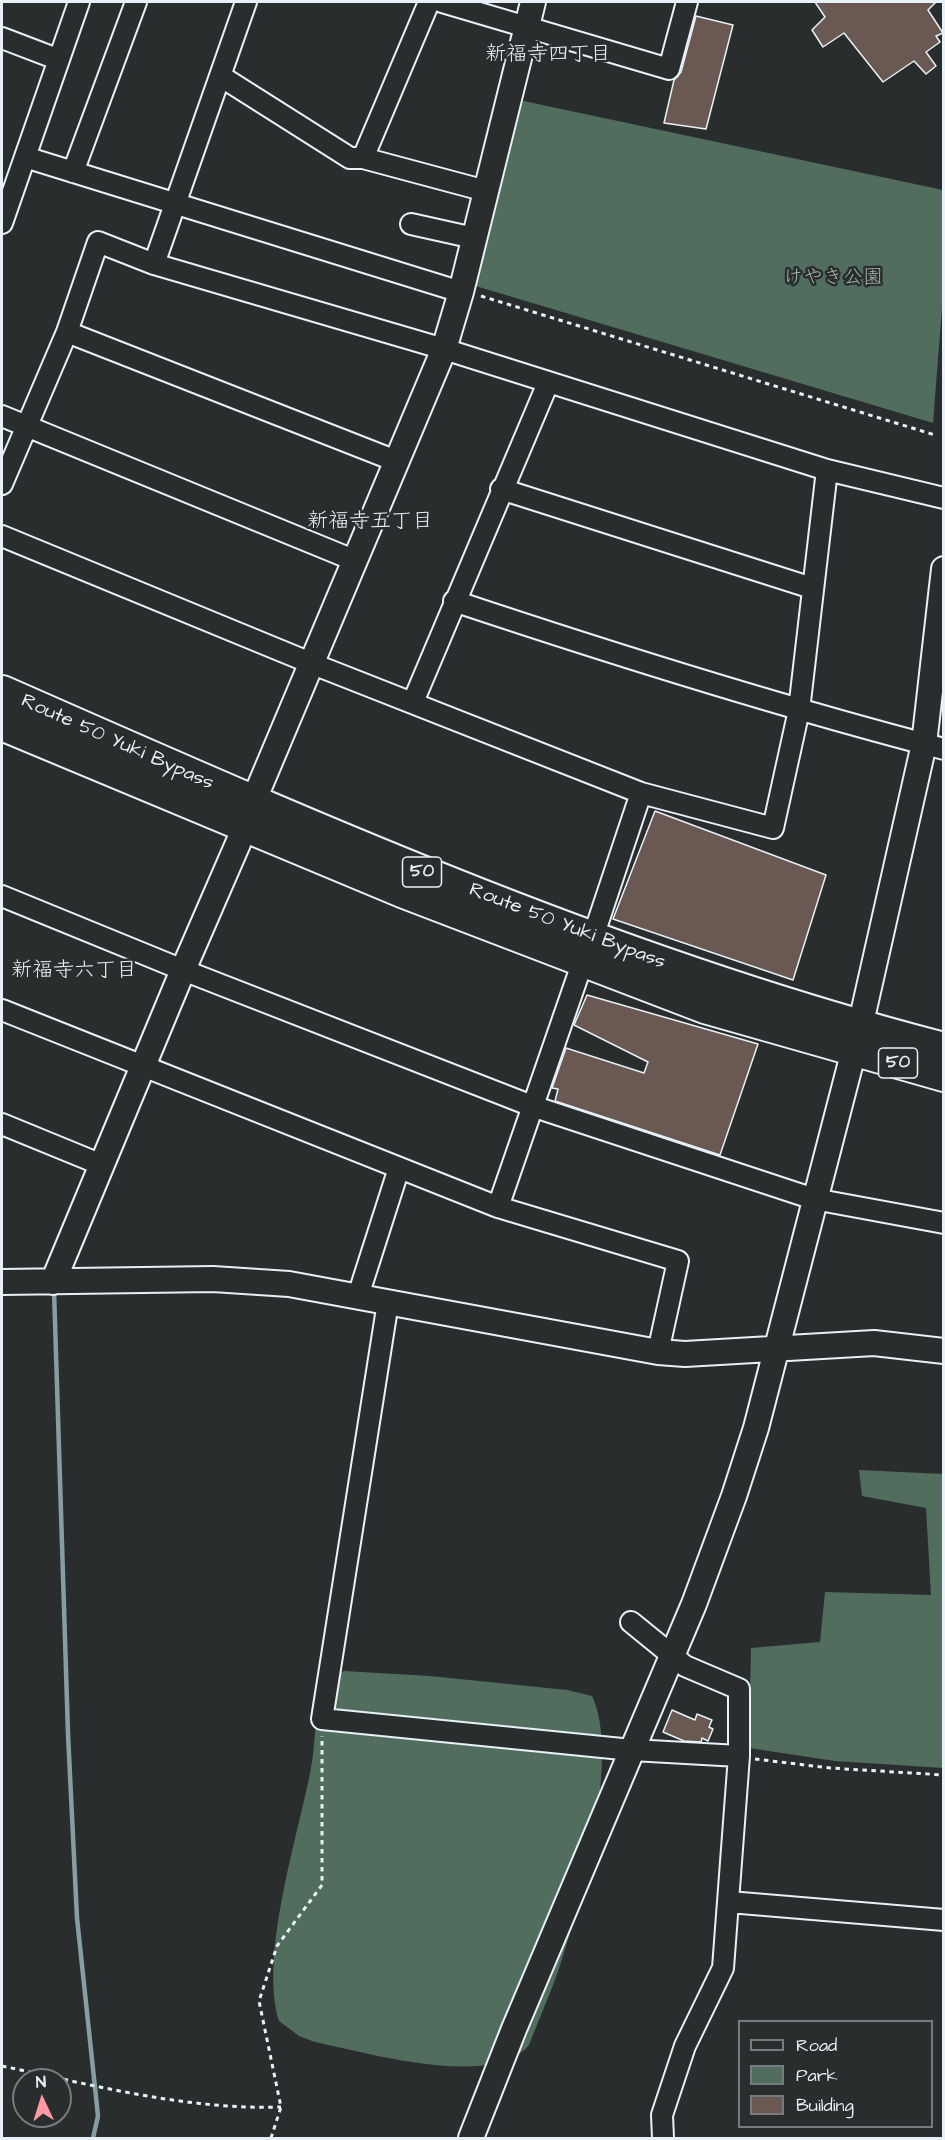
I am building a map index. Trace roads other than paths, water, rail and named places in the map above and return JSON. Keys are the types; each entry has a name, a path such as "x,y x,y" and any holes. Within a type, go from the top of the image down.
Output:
{"highway":[{"name":"Route 50 Yuki Bypass","path":"2,693 250,814"},
{"name":"Route 50 Yuki Bypass","path":"2,724 250,814 384,857 588,949 717,983 944,1075"},
{"name":"Route 50 Yuki Bypass","path":"856,1039 944,1049"}],"street":[{"path":"2,223 57,59 79,2"},
{"path":"73,172 136,2"},
{"path":"154,264 222,77 246,2"},
{"path":"363,158 429,2"},
{"path":"441,2 527,25 669,69 687,2"},
{"path":"53,1282 356,561 466,292 474,238 533,2"},
{"path":"2,38 57,59"},
{"path":"222,77 350,158 363,158 486,191"},
{"path":"25,158 176,202 466,292"},
{"path":"411,224 474,238"},
{"path":"2,484 67,332 98,242 154,264 444,349 827,470 944,498"},
{"path":"67,332 396,461"},
{"path":"413,702 501,489 548,383"},
{"path":"2,416 356,561"},
{"path":"2,536 313,664 641,793 773,828 799,710 827,470"},
{"path":"501,489 812,588"},
{"path":"471,2139 514,2029 672,1655 734,1496 756,1428 934,746 944,569"},
{"path":"454,601 590,646 799,710 934,746"},
{"path":"498,1208 641,793"},
{"path":"2,896 183,970 532,1106 814,1199 944,1223"},
{"path":"2,1010 498,1208 678,1261 658,1352"},
{"path":"2,1124 102,1166"},
{"path":"358,1296 399,1168"},
{"path":"2,1282 254,1280 358,1296 658,1352 715,1354 874,1343 944,1351"},
{"path":"388,1302 322,1719 632,1750 739,1756"},
{"path":"631,1622 685,1666 739,1689 739,1756 723,1968 685,2046 662,2115 663,2139"},
{"path":"729,1902 944,1920"}],"waterway":[{"path":"54,1290 68,1734 77,1918 98,2116 93,2138"}],"district":[{"name":"新福寺四丁目","path":"548,56"},
{"name":"新福寺五丁目","path":"370,523"},
{"name":"新福寺六丁目","path":"74,972"}],"park label":[{"name":"けやき公園","path":"833,279"}]}
